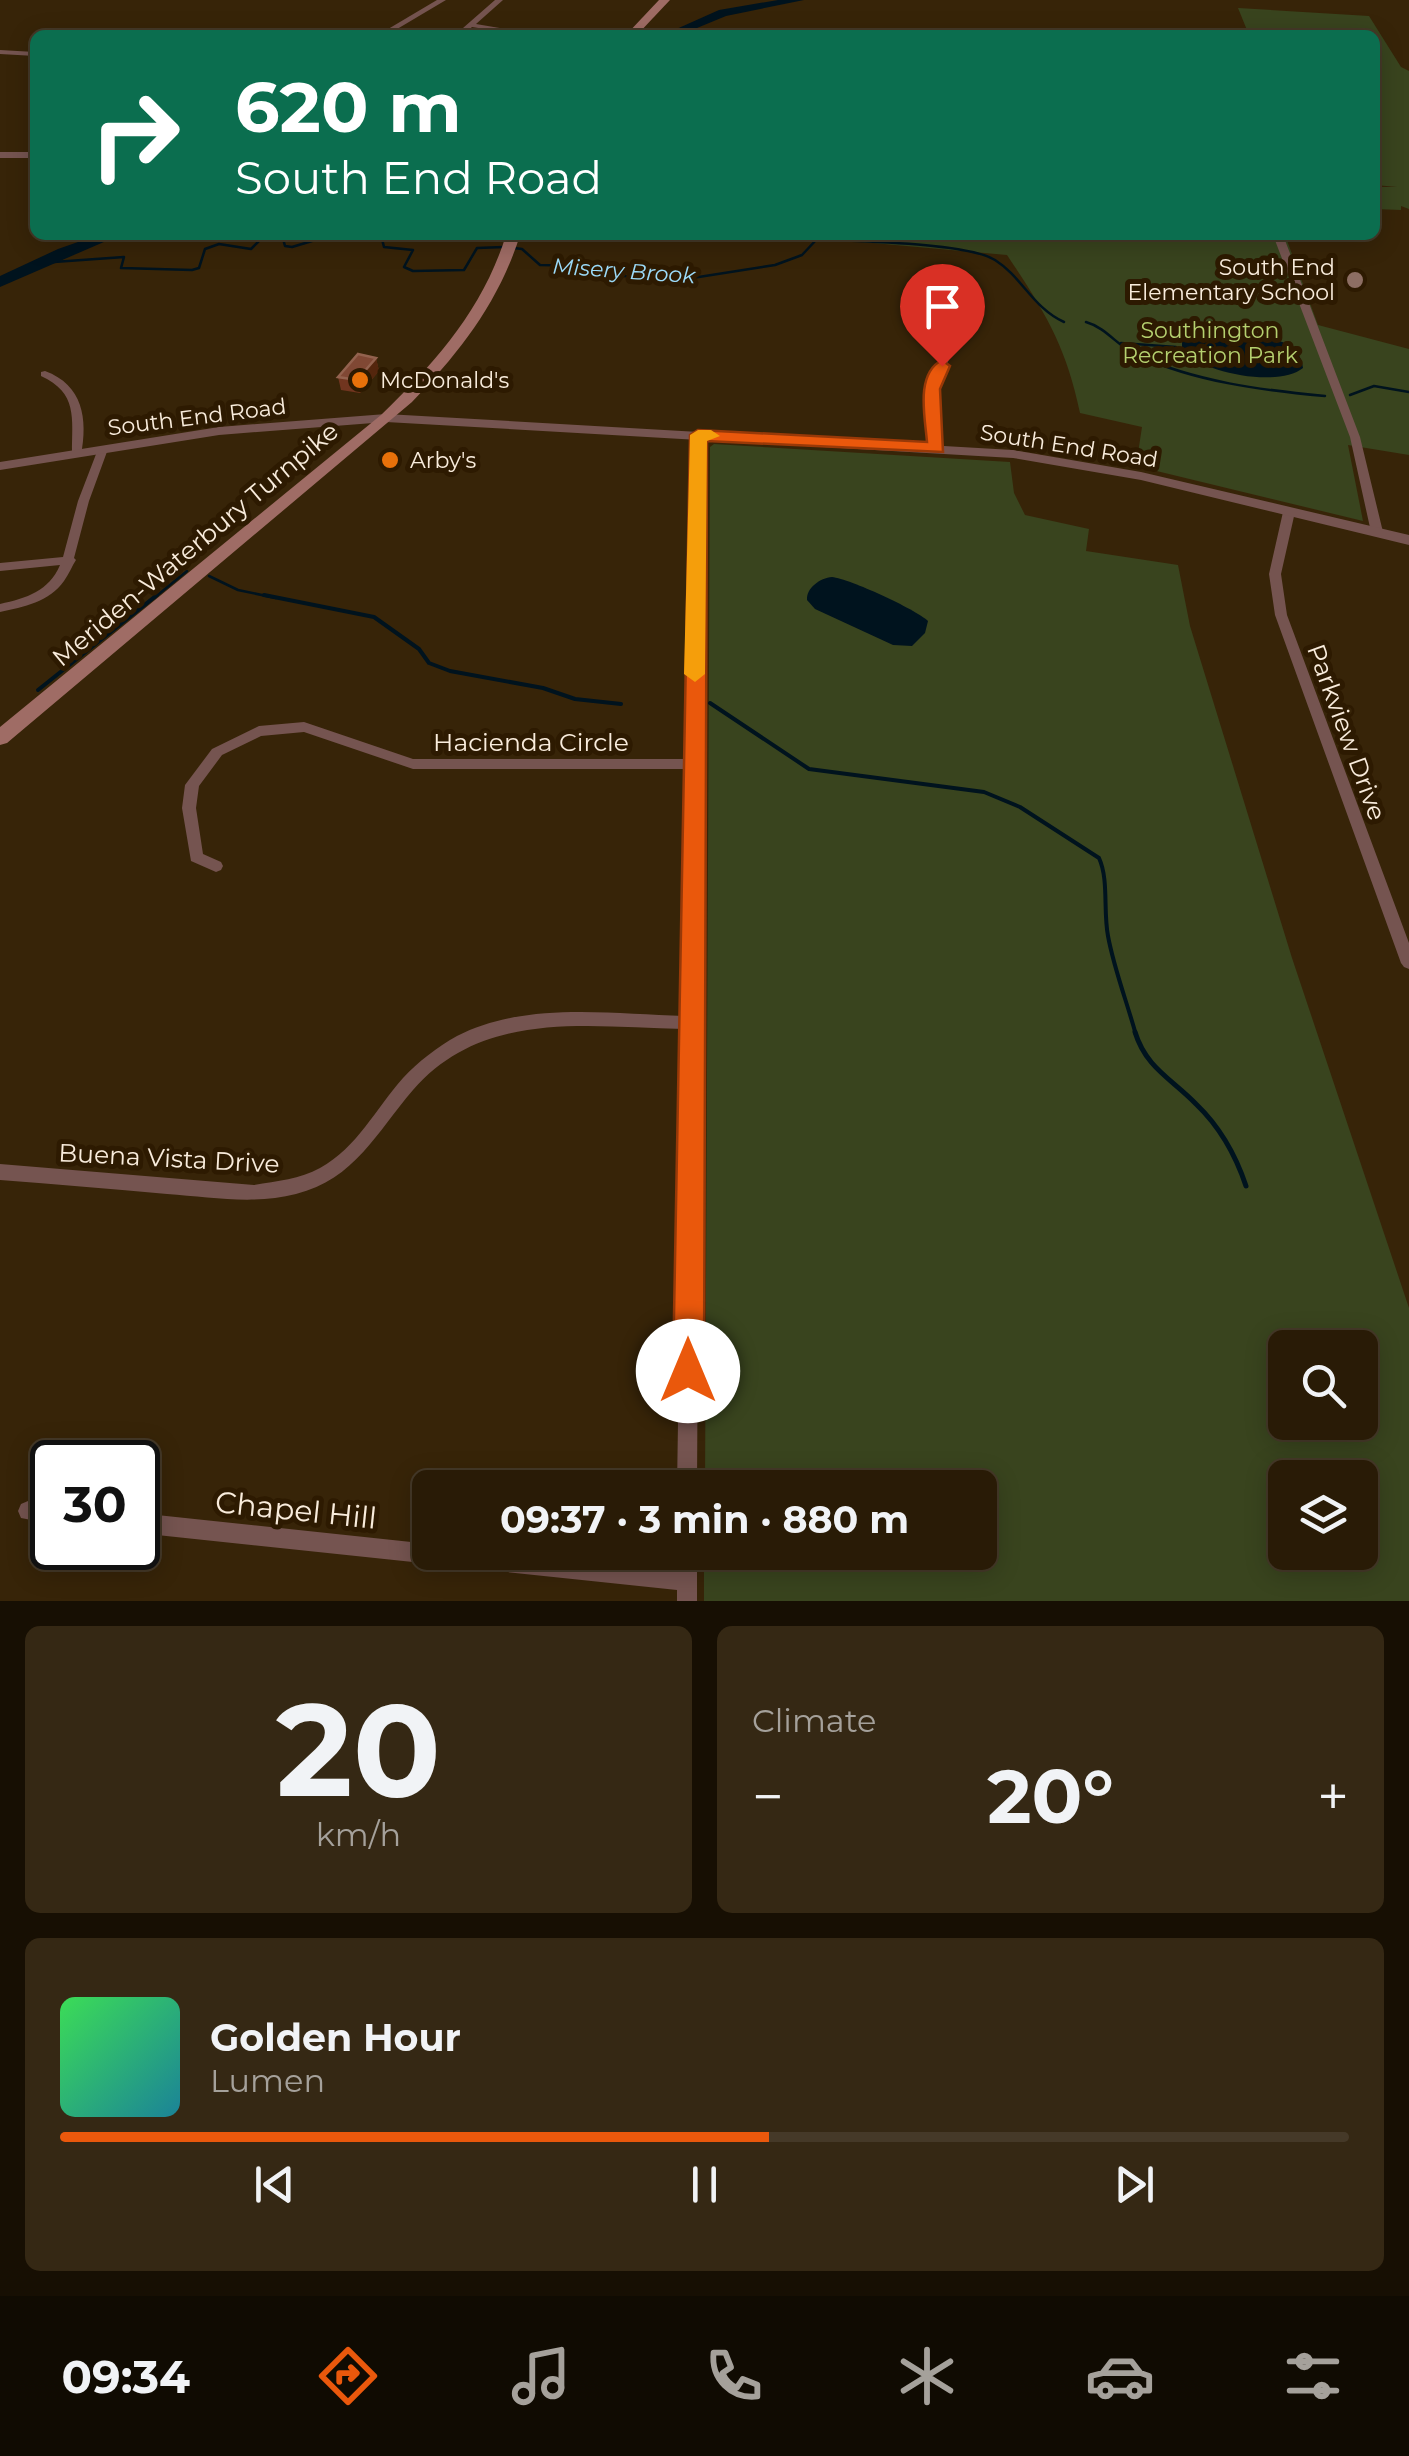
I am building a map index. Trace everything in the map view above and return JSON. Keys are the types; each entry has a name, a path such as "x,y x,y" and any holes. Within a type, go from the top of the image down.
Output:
{"main road":[{"path":"636,30 665,0"},
{"name":"Meriden-Waterbury Turnpike","path":"0,738 427,380 490,294 511,243"}],"street":[{"path":"391,30 442,0"},
{"path":"464,30 500,0"},
{"path":"471,24 506,30"},
{"path":"0,52 30,54"},
{"path":"0,154 30,154"},
{"path":"1280,240 1356,437 1377,532"},
{"path":"936,448 932,389 951,342 949,295"},
{"path":"45,374 64,382 78,402 77,453"},
{"name":"South End Road","path":"0,466 219,431 386,418 936,448 1071,462 1409,540"},
{"path":"688,1470 698,435"},
{"path":"0,608 51,592 60,583 103,449"},
{"name":"Parkview Drive","path":"1289,512 1275,574 1278,605 1402,924 1409,963"},
{"path":"0,567 70,560"},
{"name":"Hacienda Circle","path":"216,866 196,856 190,819 192,785 217,752 258,731 304,727 413,764 693,764"},
{"name":"Buena Vista Drive","path":"0,1172 254,1194 284,1192 312,1182 353,1157 410,1079 433,1058 464,1040 496,1028 533,1022 690,1023"},
{"name":"Chapel Hill","path":"160,1526 687,1591"}],"green space":[{"path":"1238,8 1369,16 1378,30 1247,30"},
{"path":"1380,34 1401,67 1409,71 1409,209 1401,206 1401,210 1380,209 1380,187 1397,187 1380,185"},
{"name":"Southington Recreation Park","path":"839,240 1287,240 1318,325 1409,349 1409,455 1348,445 1363,521 1136,466 1142,427 1080,413 1068,368 1052,330 1007,255"},
{"path":"714,444 1010,462 1014,493 1025,515 1089,529 1086,551 1178,565 1190,626 1292,958 1409,1308 1409,1601 704,1601 704,1570 997,1570 997,1470 705,1470 710,447"}],"water":[{"path":"1245,335 1277,340 1299,355 1303,368 1276,377 1222,371 1182,350 1182,341 1200,336"},
{"path":"832,577 897,602 921,616 928,621 925,633 912,646 893,645 815,609 807,600 809,591"}],"building":[{"path":"358,354 376,358 357,380 338,377"}],"waterway":[{"path":"681,30 723,13 798,0"},
{"path":"0,282 98,240"},
{"name":"Misery Brook","path":"40,263 124,257 121,268 192,270 199,268 205,249 219,244 251,249 260,240"},
{"name":"Misery Brook","path":"283,240 285,246 292,247 315,240"},
{"name":"Misery Brook","path":"382,240 384,247 413,250 404,267 413,271 464,270 477,248 504,247"},
{"name":"Misery Brook","path":"514,248 522,249 540,265 597,266 624,276 686,279 775,265 802,255 816,240"},
{"name":"Misery Brook","path":"839,240 936,246 981,254 995,260 1044,309 1064,322"},
{"name":"Misery Brook","path":"1086,322 1130,352 1182,372 1253,388 1325,396"},
{"path":"1121,343 1176,347"},
{"name":"Misery Brook","path":"1350,395 1374,386 1409,392"},
{"path":"154,598 187,571"},
{"path":"209,576 238,590 276,598"},
{"path":"38,690 157,595"},
{"path":"264,595 374,617 419,649 429,663 450,671 543,688 575,699 621,704"},
{"path":"710,703 809,769 984,792 1020,807 1099,858 1111,948 1135,1033"},
{"path":"1135,1033 1153,1064 1219,1132 1246,1186"}],"slow traffic":[{"path":"695,674 698,435 711,436"}],"place":[{"name":"South End Elementary School","path":"1355,280"},
{"name":"McDonald's","path":"360,380"},
{"name":"Arby's","path":"390,460"}],"route":[{"path":"688,1371 698,435 936,448 932,389 942,366"}]}
